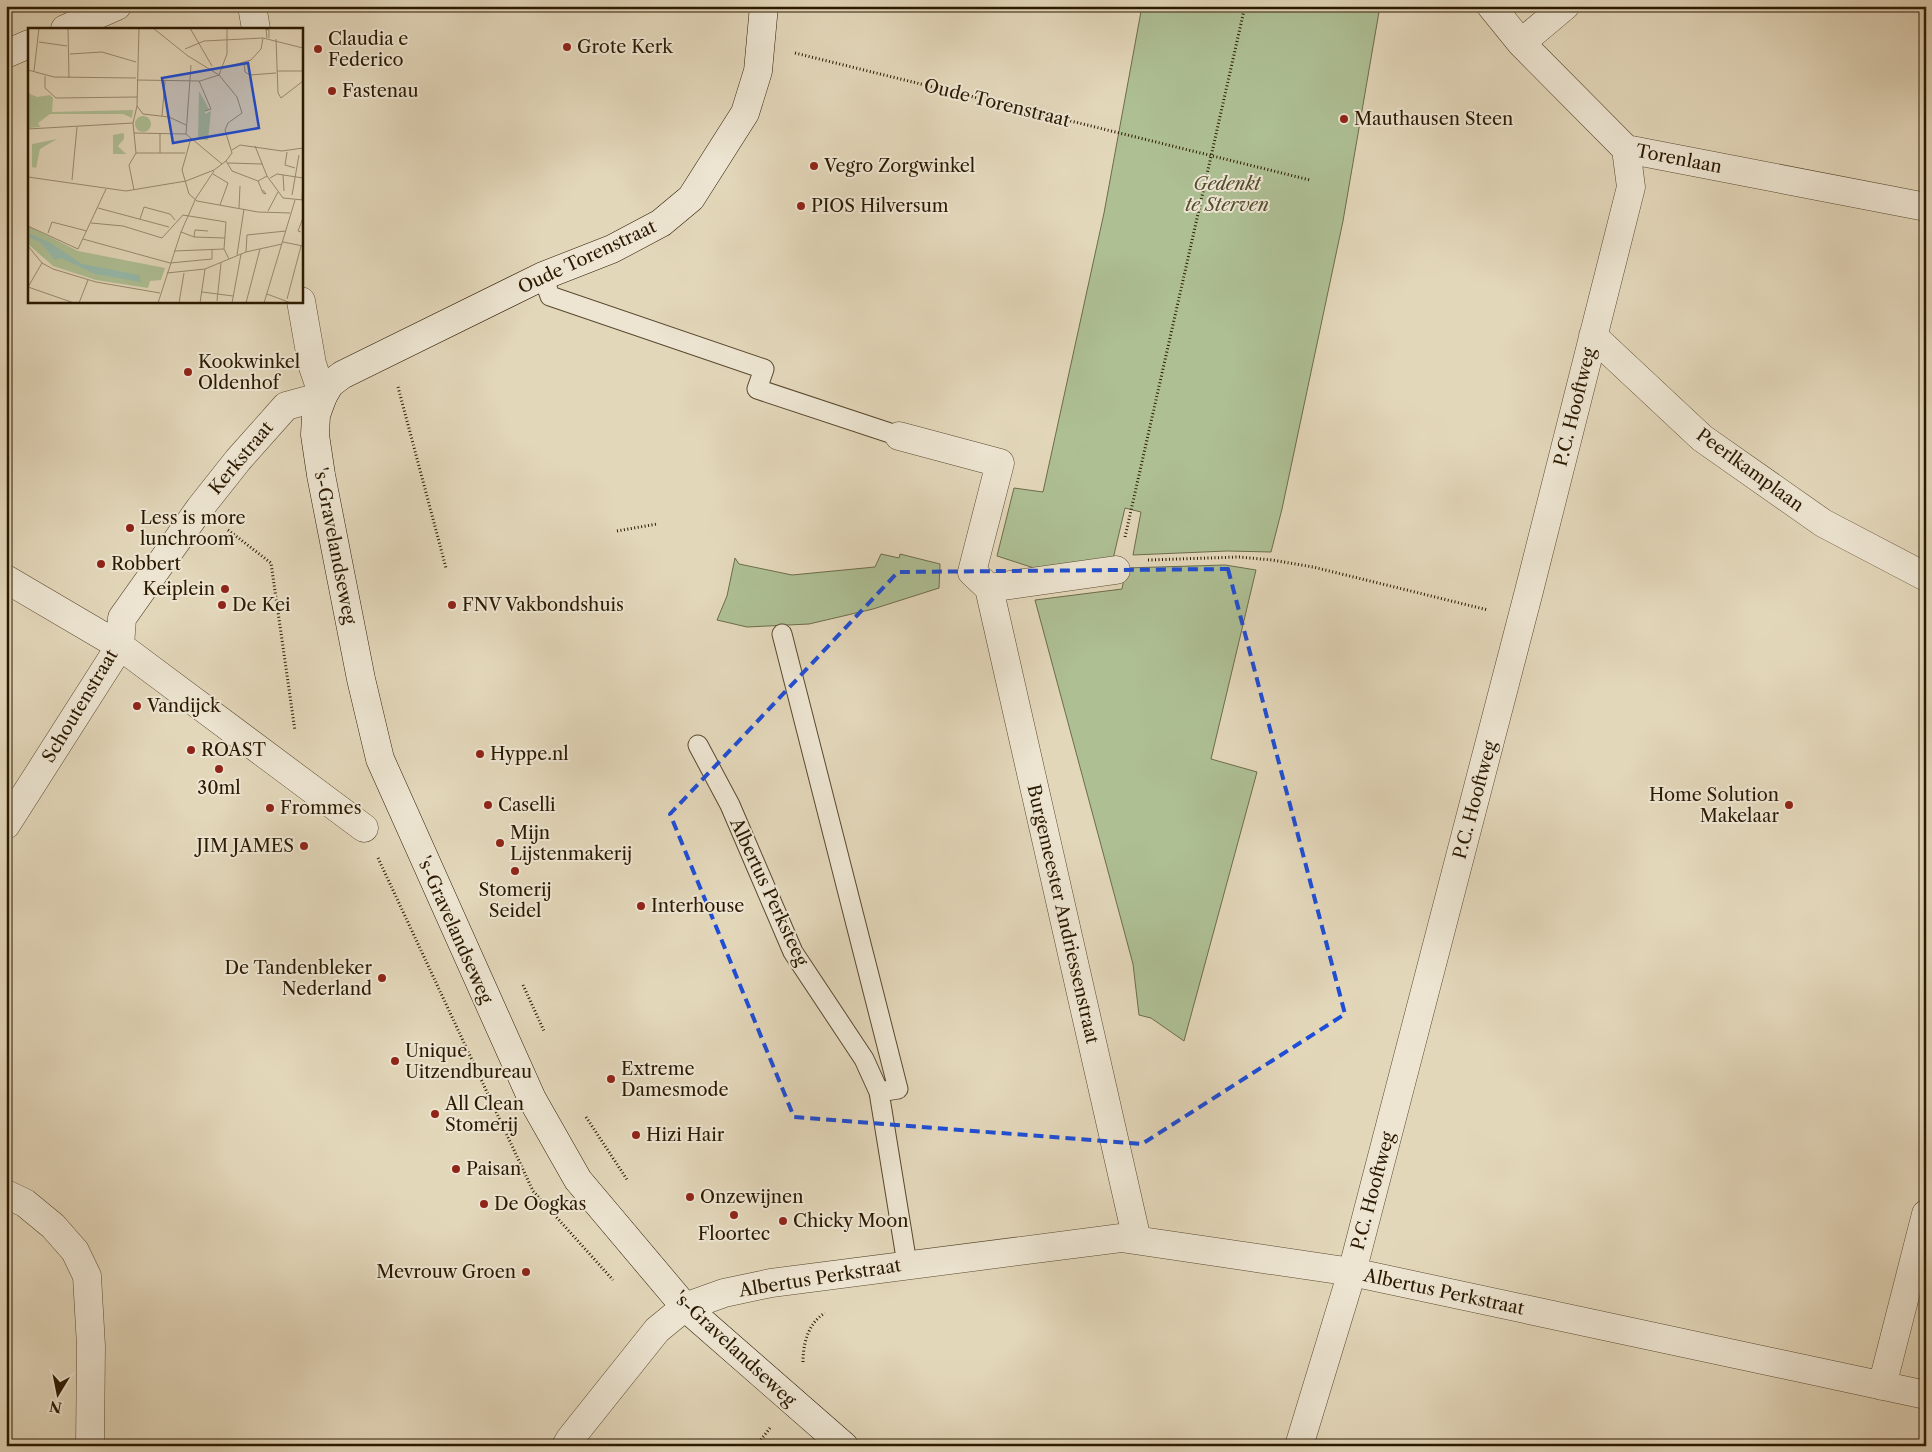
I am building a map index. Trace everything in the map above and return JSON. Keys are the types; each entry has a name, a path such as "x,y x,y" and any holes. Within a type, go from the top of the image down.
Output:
{"street":[{"path":"67,28 117,6"},
{"path":"252,6 256,28"},
{"name":"Oude Torenstraat","path":"323,396 330,384 342,375 542,276 612,249 661,223 691,198 745,113 758,71 764,6"},
{"name":"Torenlaan","path":"1492,6 1521,43 1626,149 1926,207"},
{"path":"1521,43 1565,6"},
{"path":"6,54 28,44"},
{"name":"P.C. Hooftweg","path":"1299,1446 1352,1272 1593,336 1630,187 1626,149"},
{"path":"301,302 312,364 323,396"},
{"name":"Peerlkamplaan","path":"1593,336 1702,438 1823,523 1926,577"},
{"name":"Kerkstraat","path":"120,646 122,618 200,508 238,460 286,406 323,396"},
{"name":"'s-Gravelandseweg","path":"323,396 316,415 315,435 320,467 361,679 380,759 493,1016 532,1099 578,1180 685,1307 844,1446"},
{"path":"899,436 1000,463 972,572 989,588 1128,566"},
{"name":"Schoutenstraat","path":"6,579 120,646 6,825"},
{"name":"Burgemeester Andriessenstraat","path":"989,588 1137,1240"},
{"path":"120,646 364,828"},
{"path":"6,1194 24,1203 54,1226 75,1251 86,1276 91,1346 90,1446"},
{"path":"1882,1386 1926,1214"},
{"name":"Albertus Perkstraat","path":"568,1442 657,1330 685,1307 724,1293 771,1283 907,1264 1121,1238 1352,1272 1926,1395"},
{"path":"544,1446 568,1442"}],"lane":[{"path":"542,276 550,296 764,369 757,389 899,436"},
{"path":"782,634 898,1084 898,1089 879,1092"},
{"name":"Albertus Perksteeg","path":"698,745 730,805 793,952 864,1058 879,1092 907,1264"}],"path":[{"path":"1124,542 1245,6"},
{"name":"Oude Torenstraat","path":"792,52 1310,180"},
{"path":"396,380 446,568"},
{"path":"200,508 271,563 302,781"},
{"path":"617,531 657,524"},
{"path":"1128,566 1239,557 1280,561 1313,567 1500,613 1521,621"},
{"path":"521,981 545,1035"},
{"path":"583,1112 630,1183"},
{"name":"Albertus Perkstraat","path":"804,1368 804,1345 807,1336 821,1316 831,1310"},
{"path":"760,1446 760,1442 770,1427"}],"highlighted area":[{"path":"1228,569 1345,1014 1142,1144 794,1117 670,814 898,572"}],"green space":[{"name":"Gedenkt te Sterven","path":"1142,6 1380,6 1343,221 1282,509 1271,552 1227,551 1133,555 1141,512 1125,508 1113,559 1034,568 997,556 1014,488 1043,492 1104,213"},
{"path":"881,554 899,558 900,554 940,564 939,588 873,609 809,624 747,627 717,620 727,596 735,558 739,564 792,575 875,567"},
{"path":"1225,565 1256,570 1211,759 1257,772 1184,1041 1151,1018 1139,1015 1133,964 1035,600 1122,589 1126,568"}],"place":[{"name":"Grote Kerk","path":"567,47"},
{"name":"Claudia e Federico","path":"318,49"},
{"name":"Fastenau","path":"332,91"},
{"name":"Mauthausen Steen","path":"1344,119"},
{"name":"Vegro Zorgwinkel","path":"814,166"},
{"name":"PIOS Hilversum","path":"801,206"},
{"name":"Kookwinkel Oldenhof","path":"188,372"},
{"name":"Less is more lunchroom","path":"130,528"},
{"name":"Robbert","path":"101,564"},
{"name":"Keiplein","path":"225,589"},
{"name":"De Kei","path":"222,605"},
{"name":"FNV Vakbondshuis","path":"452,605"},
{"name":"Vandijck","path":"137,706"},
{"name":"ROAST","path":"191,750"},
{"name":"Hyppe.nl","path":"480,754"},
{"name":"30ml","path":"219,769"},
{"name":"Caselli","path":"488,805"},
{"name":"Home Solution Makelaar","path":"1789,805"},
{"name":"Frommes","path":"270,808"},
{"name":"Mijn Lijstenmakerij","path":"500,843"},
{"name":"JIM JAMES","path":"304,846"},
{"name":"Stomerij Seidel","path":"515,871"},
{"name":"Interhouse","path":"641,906"},
{"name":"De Tandenbleker Nederland","path":"382,978"},
{"name":"Unique Uitzendbureau","path":"395,1061"},
{"name":"Extreme Damesmode","path":"611,1079"},
{"name":"All Clean Stomerij","path":"435,1114"},
{"name":"Hizi Hair","path":"636,1135"},
{"name":"Paisan","path":"456,1169"},
{"name":"Onzewijnen","path":"690,1197"},
{"name":"De Oogkas","path":"484,1204"},
{"name":"Floortec","path":"734,1215"},
{"name":"Chicky Moon","path":"783,1221"},
{"name":"Mevrouw Groen","path":"526,1272"}]}
